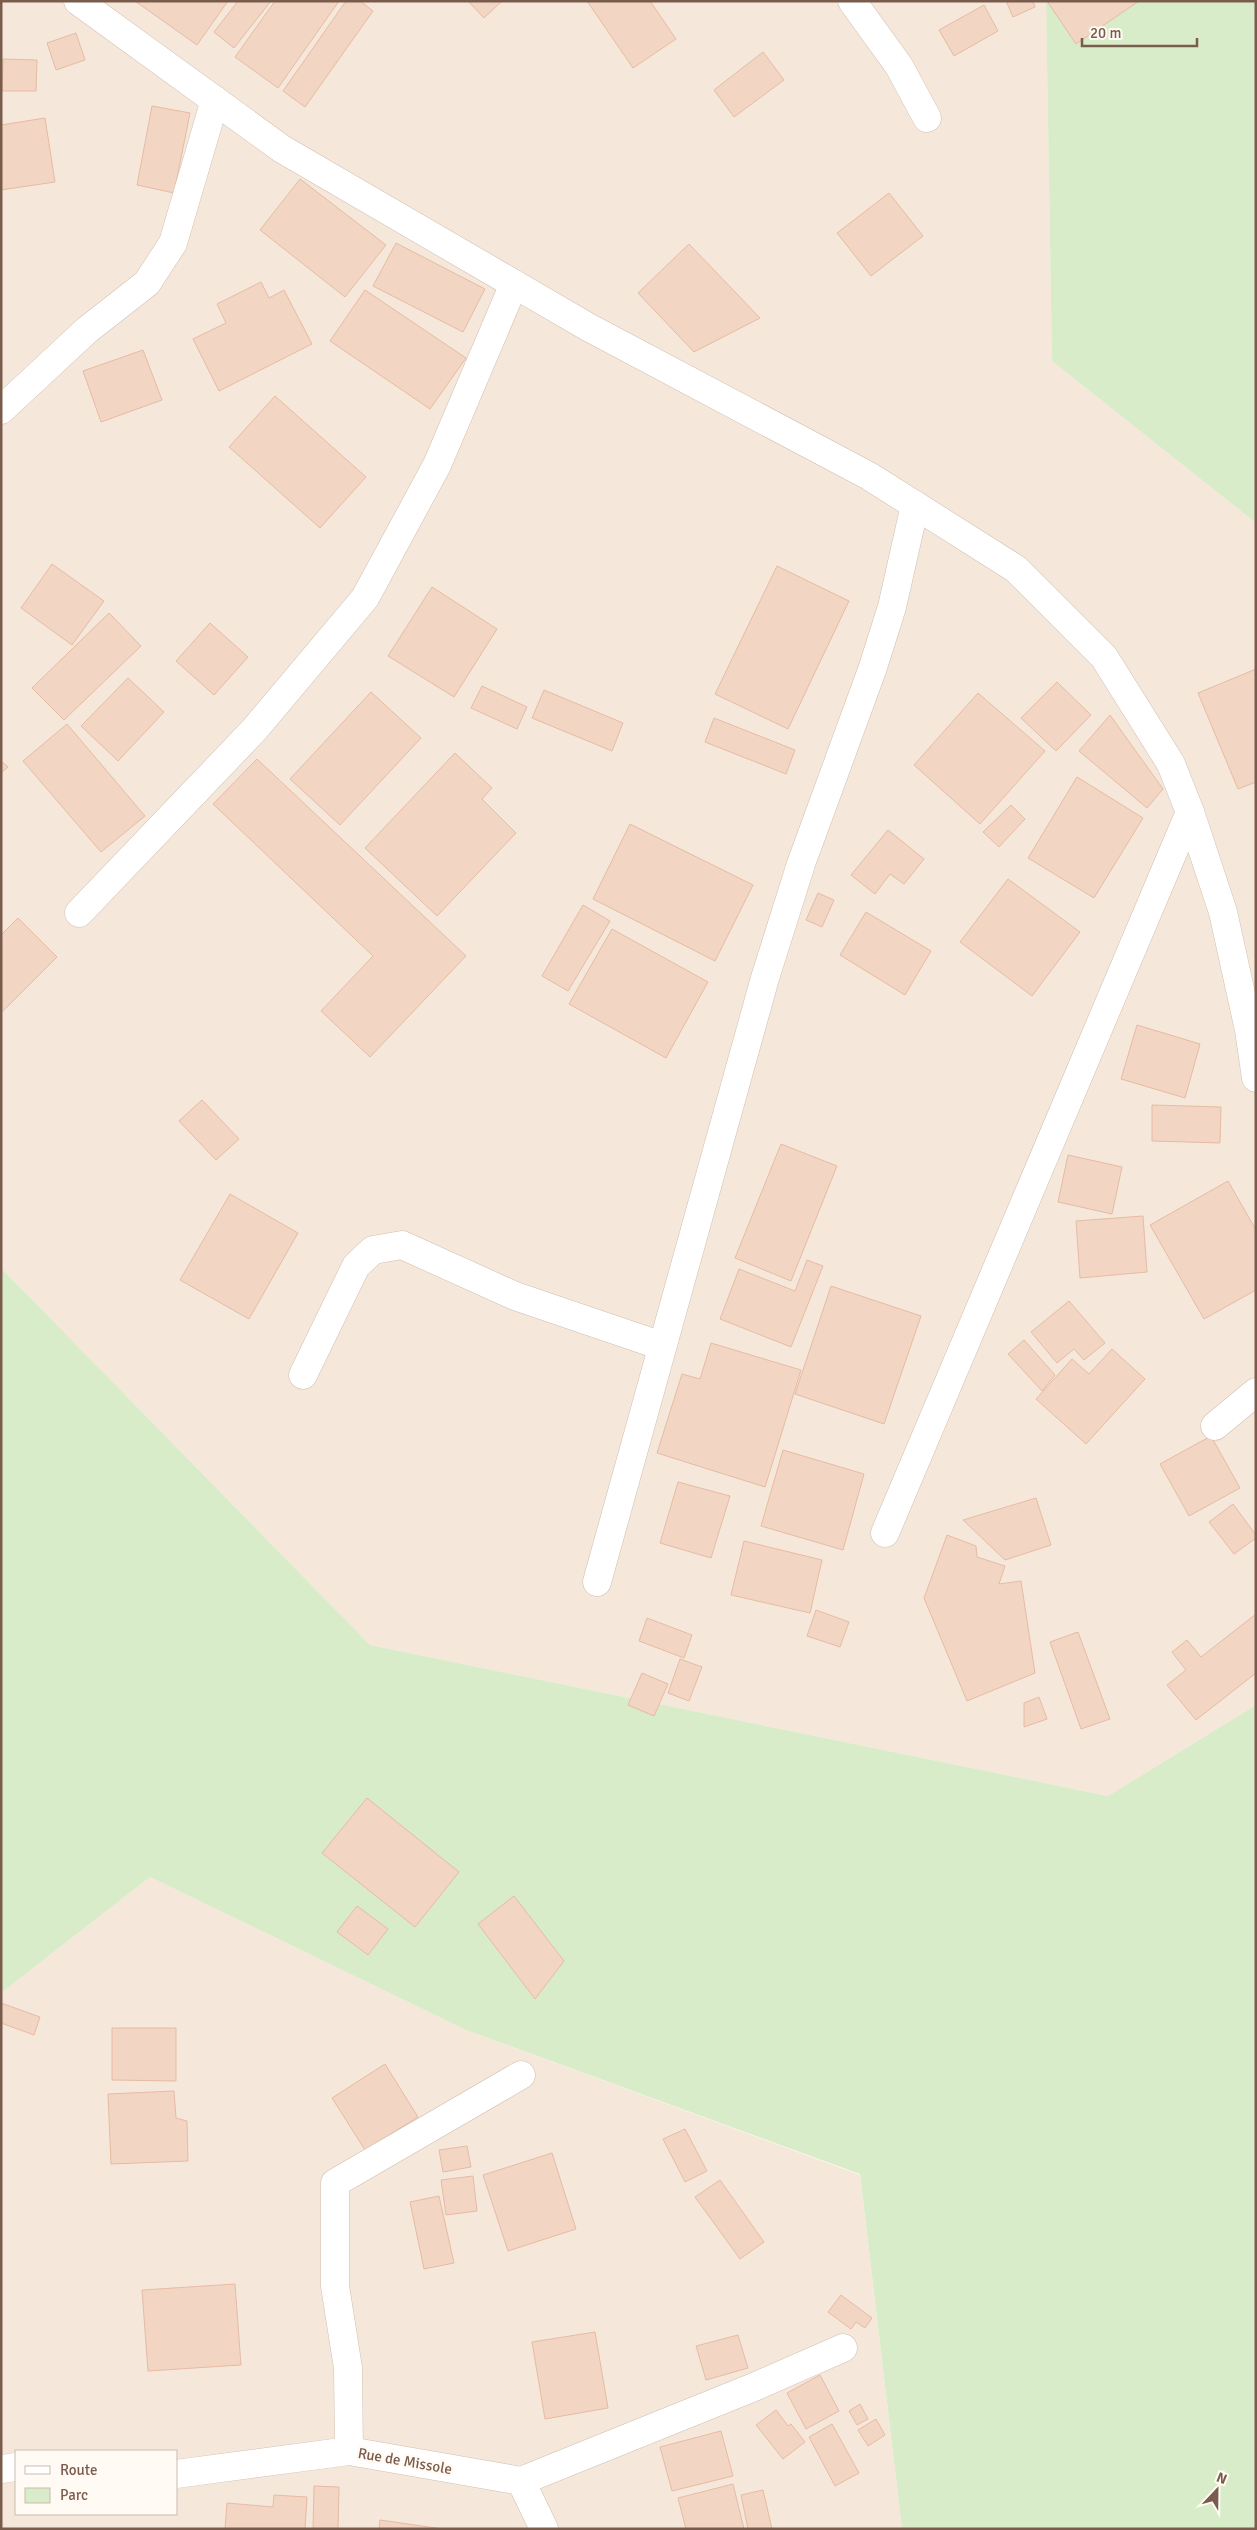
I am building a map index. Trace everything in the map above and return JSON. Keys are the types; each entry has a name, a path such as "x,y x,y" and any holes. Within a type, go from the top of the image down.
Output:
{"street":[{"path":"78,1 282,149 588,327 869,476 1016,570 1104,657 1171,764 1190,812 1223,912 1249,1030 1256,1078"},
{"path":"852,1 899,66 927,118"},
{"path":"1,410 87,330 147,283 173,243 215,100"},
{"path":"78,913 254,730 365,598 437,465 514,284"},
{"path":"597,1582 765,978 801,864 872,670 892,608 915,506"},
{"path":"885,1533 1190,812"},
{"path":"303,1375 356,1266 373,1250 402,1245 515,1296 662,1346"},
{"path":"1215,1426 1256,1392"},
{"path":"349,2451 348,2368 334,2286 335,2183 521,2075"},
{"path":"544,2529 521,2481 754,2387 843,2348"},
{"name":"Rue de Missole","path":"178,2474 349,2451 521,2481"},
{"path":"1,2469 15,2467"}],"shaded area":[{"path":"1,1 1046,1 1052,361 1256,523 1256,1705 1108,1796 370,1645 1,1268"},
{"path":"150,1877 466,2030 860,2175 902,2529 1,2529 1,1993"}],"green space":[{"path":"1046,1 1256,1 1256,523 1052,361"},
{"path":"1,1268 370,1645 1108,1796 1256,1705 1256,2529 902,2529 860,2174 466,2030 150,1877 1,1993"}],"building":[{"path":"135,1 228,1 197,45"},
{"path":"238,1 271,1 234,48 214,32"},
{"path":"275,1 339,1 278,88 235,57"},
{"path":"346,1 360,1 373,11 305,107 283,91"},
{"path":"468,1 502,1 484,18"},
{"path":"587,1 650,1 676,39 633,68"},
{"path":"1006,1 1033,1 1035,7 1013,17"},
{"path":"1047,1 1139,1 1076,44"},
{"path":"984,5 998,31 954,56 939,30"},
{"path":"76,33 85,60 56,70 47,43"},
{"path":"763,52 784,80 734,117 714,90"},
{"path":"3,59 37,60 36,91 2,91"},
{"path":"152,106 190,113 174,193 137,185"},
{"path":"45,118 55,182 1,190 1,125"},
{"path":"300,179 386,245 345,297 260,230"},
{"path":"889,193 923,236 871,276 837,233"},
{"path":"396,243 485,289 463,332 373,286"},
{"path":"689,244 760,318 694,352 638,293"},
{"path":"261,282 269,298 284,290 312,344 219,391 193,339 226,323 217,304"},
{"path":"365,290 466,358 430,409 330,341"},
{"path":"143,350 162,400 101,422 83,371"},
{"path":"275,396 366,477 320,528 229,447"},
{"path":"52,564 104,601 72,645 21,608"},
{"path":"777,566 849,601 788,729 715,694"},
{"path":"432,587 497,629 454,697 388,656"},
{"path":"109,613 141,646 64,720 32,688"},
{"path":"210,623 248,657 214,695 176,661"},
{"path":"1256,669 1256,782 1238,789 1198,693"},
{"path":"128,678 164,712 118,761 81,726"},
{"path":"1057,682 1091,715 1056,751 1021,718"},
{"path":"482,686 527,707 517,729 471,708"},
{"path":"544,690 623,723 612,751 532,718"},
{"path":"371,692 421,738 340,825 290,779"},
{"path":"978,693 1045,751 980,824 914,765"},
{"path":"1110,715 1163,789 1147,808 1079,751"},
{"path":"714,718 795,750 786,774 705,742"},
{"path":"67,724 145,816 101,852 23,761"},
{"path":"455,753 492,788 482,799 516,833 437,916 365,848"},
{"path":"257,759 466,956 370,1057 321,1011 373,956 213,804"},
{"path":"1,761 8,767 1,773"},
{"path":"1077,777 1143,818 1094,898 1028,858"},
{"path":"1011,805 1025,819 999,847 983,832"},
{"path":"630,824 753,885 715,961 593,899"},
{"path":"888,830 924,859 904,884 890,874 875,894 851,875"},
{"path":"1008,879 1080,932 1032,996 960,942"},
{"path":"818,893 834,900 822,927 806,920"},
{"path":"583,905 610,921 568,991 542,976"},
{"path":"866,912 931,951 905,995 840,955"},
{"path":"18,918 57,957 1,1013 1,935"},
{"path":"612,929 708,982 666,1058 569,1004"},
{"path":"1137,1025 1200,1044 1185,1098 1121,1079"},
{"path":"202,1100 239,1139 216,1160 179,1121"},
{"path":"1152,1105 1221,1107 1220,1143 1152,1141"},
{"path":"781,1144 837,1166 791,1281 735,1258"},
{"path":"1068,1155 1122,1167 1112,1214 1058,1202"},
{"path":"1228,1181 1256,1230 1256,1290 1204,1319 1150,1225"},
{"path":"230,1194 298,1233 249,1319 180,1280"},
{"path":"1143,1216 1147,1272 1080,1278 1076,1221"},
{"path":"807,1260 823,1266 791,1347 720,1319 739,1269 795,1291"},
{"path":"831,1286 921,1316 884,1424 795,1394"},
{"path":"1069,1301 1105,1343 1084,1360 1074,1349 1057,1363 1031,1332"},
{"path":"1024,1340 1055,1375 1042,1391 1008,1354"},
{"path":"711,1343 801,1370 765,1487 657,1453 682,1374 700,1379"},
{"path":"1112,1349 1145,1379 1086,1444 1036,1399 1072,1359 1089,1374"},
{"path":"1211,1436 1240,1488 1189,1516 1160,1464"},
{"path":"783,1450 864,1474 843,1550 761,1526"},
{"path":"678,1482 730,1496 711,1558 660,1543"},
{"path":"1036,1498 1051,1545 1005,1560 963,1520"},
{"path":"1233,1504 1256,1535 1256,1538 1234,1554 1209,1522"},
{"path":"947,1535 976,1546 977,1557 1005,1566 999,1584 1021,1581 1035,1673 967,1701 924,1598"},
{"path":"744,1541 822,1560 810,1613 731,1595"},
{"path":"816,1610 849,1622 840,1647 807,1636"},
{"path":"1256,1614 1256,1673 1196,1720 1167,1685 1186,1670 1172,1652 1187,1640 1201,1657"},
{"path":"647,1618 692,1635 684,1658 639,1641"},
{"path":"1078,1632 1110,1719 1081,1729 1050,1642"},
{"path":"680,1659 702,1667 689,1701 668,1693"},
{"path":"642,1673 668,1684 654,1716 628,1705"},
{"path":"1039,1697 1047,1719 1024,1727 1024,1703"},
{"path":"367,1798 459,1872 415,1927 322,1853"},
{"path":"514,1896 564,1961 535,1999 478,1924"},
{"path":"357,1906 388,1929 368,1955 337,1932"},
{"path":"1,2003 40,2017 34,2035 1,2023"},
{"path":"112,2028 176,2028 176,2081 112,2080"},
{"path":"385,2064 418,2117 365,2150 332,2098"},
{"path":"174,2091 176,2118 187,2121 188,2161 111,2164 108,2094"},
{"path":"685,2129 707,2171 685,2182 663,2139"},
{"path":"467,2146 471,2167 443,2172 439,2150"},
{"path":"552,2153 576,2229 508,2251 483,2175"},
{"path":"473,2176 477,2211 446,2215 441,2180"},
{"path":"720,2180 764,2242 740,2259 695,2197"},
{"path":"439,2196 454,2263 424,2269 410,2202"},
{"path":"235,2284 241,2365 148,2371 142,2290"},
{"path":"841,2295 872,2318 865,2328 856,2322 851,2329 828,2312"},
{"path":"595,2332 608,2408 545,2419 532,2342"},
{"path":"738,2335 748,2368 706,2380 696,2346"},
{"path":"820,2375 839,2411 806,2429 787,2393"},
{"path":"860,2404 868,2419 857,2425 849,2411"},
{"path":"776,2410 788,2426 791,2424 805,2442 783,2459 756,2425"},
{"path":"876,2419 885,2435 868,2446 858,2430"},
{"path":"832,2424 859,2473 835,2486 809,2437"},
{"path":"721,2431 733,2476 672,2491 660,2447"},
{"path":"733,2484 744,2529 686,2529 678,2498"},
{"path":"314,2486 339,2487 338,2529 313,2529"},
{"path":"763,2490 772,2529 748,2529 741,2495"},
{"path":"274,2495 307,2497 305,2529 225,2529 227,2503 273,2507"},
{"path":"380,2520 443,2529 379,2529"}]}
